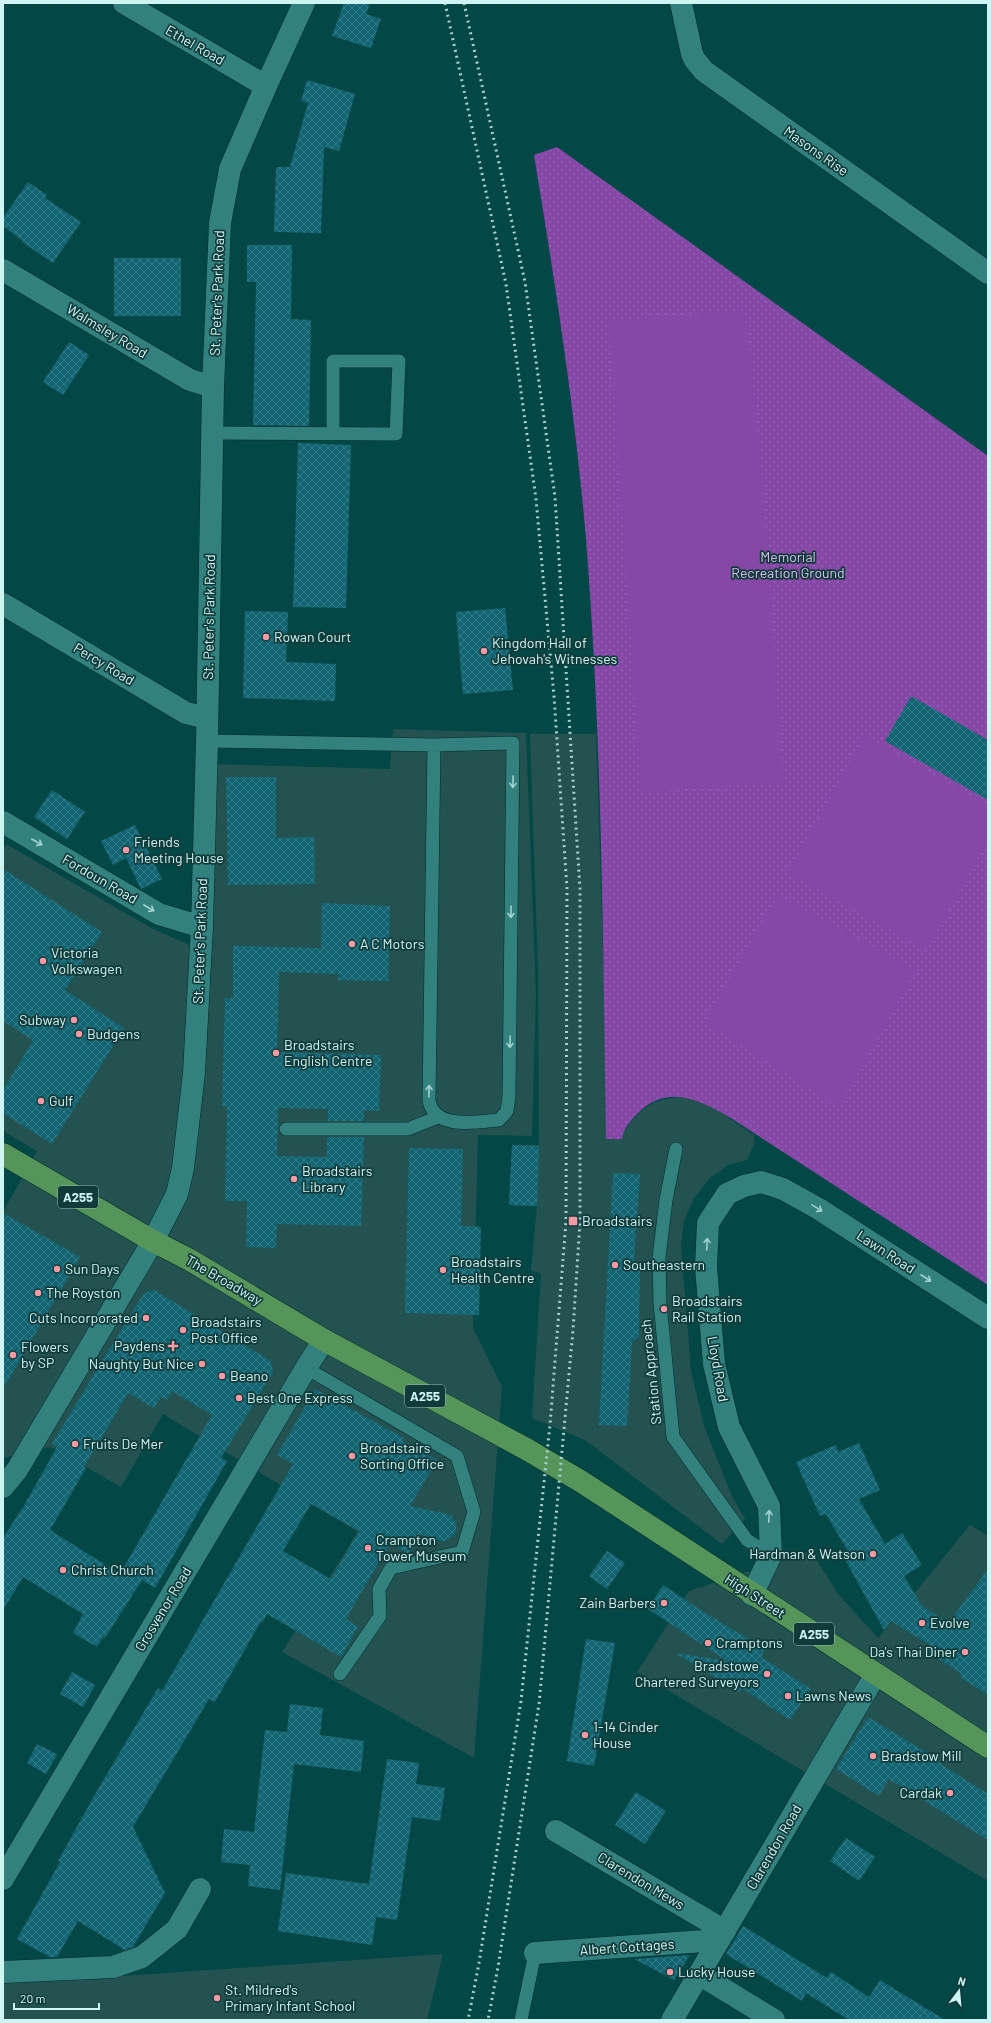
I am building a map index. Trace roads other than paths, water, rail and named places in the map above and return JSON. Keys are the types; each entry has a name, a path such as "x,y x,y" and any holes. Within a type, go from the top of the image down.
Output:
{"main road":[{"name":"A255","path":"3,1154 153,1241"},
{"name":"The Broadway","path":"153,1241 190,1260 324,1340 528,1450 582,1482"},
{"name":"High Street","path":"582,1482 752,1595 988,1747"}],"street":[{"name":"Ethel Road","path":"124,3 266,86"},
{"name":"St. Peter's Park Road","path":"153,1241 177,1194 188,1137 194,1073 202,927 207,741 213,387 220,223 230,170 304,3"},
{"name":"Masons Rise","path":"681,3 692,54 704,71 988,273"},
{"name":"Walmsley Road","path":"3,270 190,380 213,387"},
{"name":"Percy Road","path":"3,604 186,712 207,718"},
{"name":"Fordoun Road","path":"3,822 159,914 202,927"},
{"name":"Lloyd Road","path":"752,1595 771,1555 769,1506 729,1426 714,1364 706,1267 708,1223 727,1194 744,1186 761,1182 783,1189"},
{"name":"Lawn Road","path":"783,1189 819,1208 988,1318"},
{"path":"3,1488 17,1470 153,1241"},
{"name":"Grosvenor Road","path":"3,1880 324,1340"},
{"name":"Clarendon Road","path":"672,2020 876,1674"},
{"name":"Clarendon Mews","path":"556,1831 722,1936"},
{"path":"3,1972 113,1967 142,1957 177,1929 200,1889"},
{"name":"Albert Cottages","path":"536,1953 722,1936"},
{"path":"699,1974 774,2020"}],"lane":[{"path":"212,433 333,432 396,434 399,361 333,361 333,432"},
{"path":"207,741 434,746 513,743 509,1096 507,1111 499,1120 449,1122 438,1118 430,1108 434,746"},
{"path":"286,1129 408,1129 438,1118"},
{"name":"Station Approach","path":"676,1149 666,1200 659,1257 660,1303 673,1437 746,1540 771,1555"},
{"path":"306,1368 457,1456 474,1512 462,1552 391,1568 379,1589 380,1616 340,1674"},
{"path":"521,2020 536,1953"}],"railway":[{"path":"445,3 506,284 536,499 554,696 567,889 566,1221 550,1425 521,1701 479,1963 468,2020"},
{"path":"464,3 525,282 555,497 580,889 580,1222 573,1330 539,1704 498,1967 488,2020"}],"place":[{"name":"Rowan Court","path":"266,637"},
{"name":"Kingdom Hall of Jehovah's Witnesses","path":"484,651"},
{"name":"Friends Meeting House","path":"126,850"},
{"name":"A C Motors","path":"352,944"},
{"name":"Victoria Volkswagen","path":"43,961"},
{"name":"Subway","path":"74,1020"},
{"name":"Budgens","path":"79,1034"},
{"name":"Broadstairs English Centre","path":"276,1053"},
{"name":"Gulf","path":"41,1101"},
{"name":"Broadstairs Library","path":"294,1179"},
{"name":"Broadstairs","path":"573,1221"},
{"name":"Southeastern","path":"615,1265"},
{"name":"Sun Days","path":"57,1269"},
{"name":"Broadstairs Health Centre","path":"443,1270"},
{"name":"The Royston","path":"38,1293"},
{"name":"Broadstairs Rail Station","path":"664,1309"},
{"name":"Cuts Incorporated","path":"146,1318"},
{"name":"Broadstairs Post Office","path":"183,1330"},
{"name":"Paydens","path":"173,1346"},
{"name":"Flowers by SP","path":"13,1355"},
{"name":"Naughty But Nice","path":"202,1364"},
{"name":"Beano","path":"222,1376"},
{"name":"Best One Express","path":"239,1398"},
{"name":"Fruits De Mer","path":"75,1444"},
{"name":"Broadstairs Sorting Office","path":"352,1456"},
{"name":"Crampton Tower Museum","path":"368,1548"},
{"name":"Hardman & Watson","path":"873,1554"},
{"name":"Christ Church","path":"63,1570"},
{"name":"Zain Barbers","path":"664,1603"},
{"name":"Evolve","path":"922,1623"},
{"name":"Cramptons","path":"708,1643"},
{"name":"Da's Thai Diner","path":"965,1652"},
{"name":"Bradstowe Chartered Surveyors","path":"767,1674"},
{"name":"Lawns News","path":"788,1696"},
{"name":"1-14 Cinder House","path":"585,1735"},
{"name":"Bradstow Mill","path":"873,1756"},
{"name":"Cardak","path":"950,1793"},
{"name":"Lucky House","path":"670,1972"},
{"name":"St. Mildred's Primary Infant School","path":"217,1998"}],"park label":[{"name":"Memorial Recreation Ground","path":"788,566"}]}
